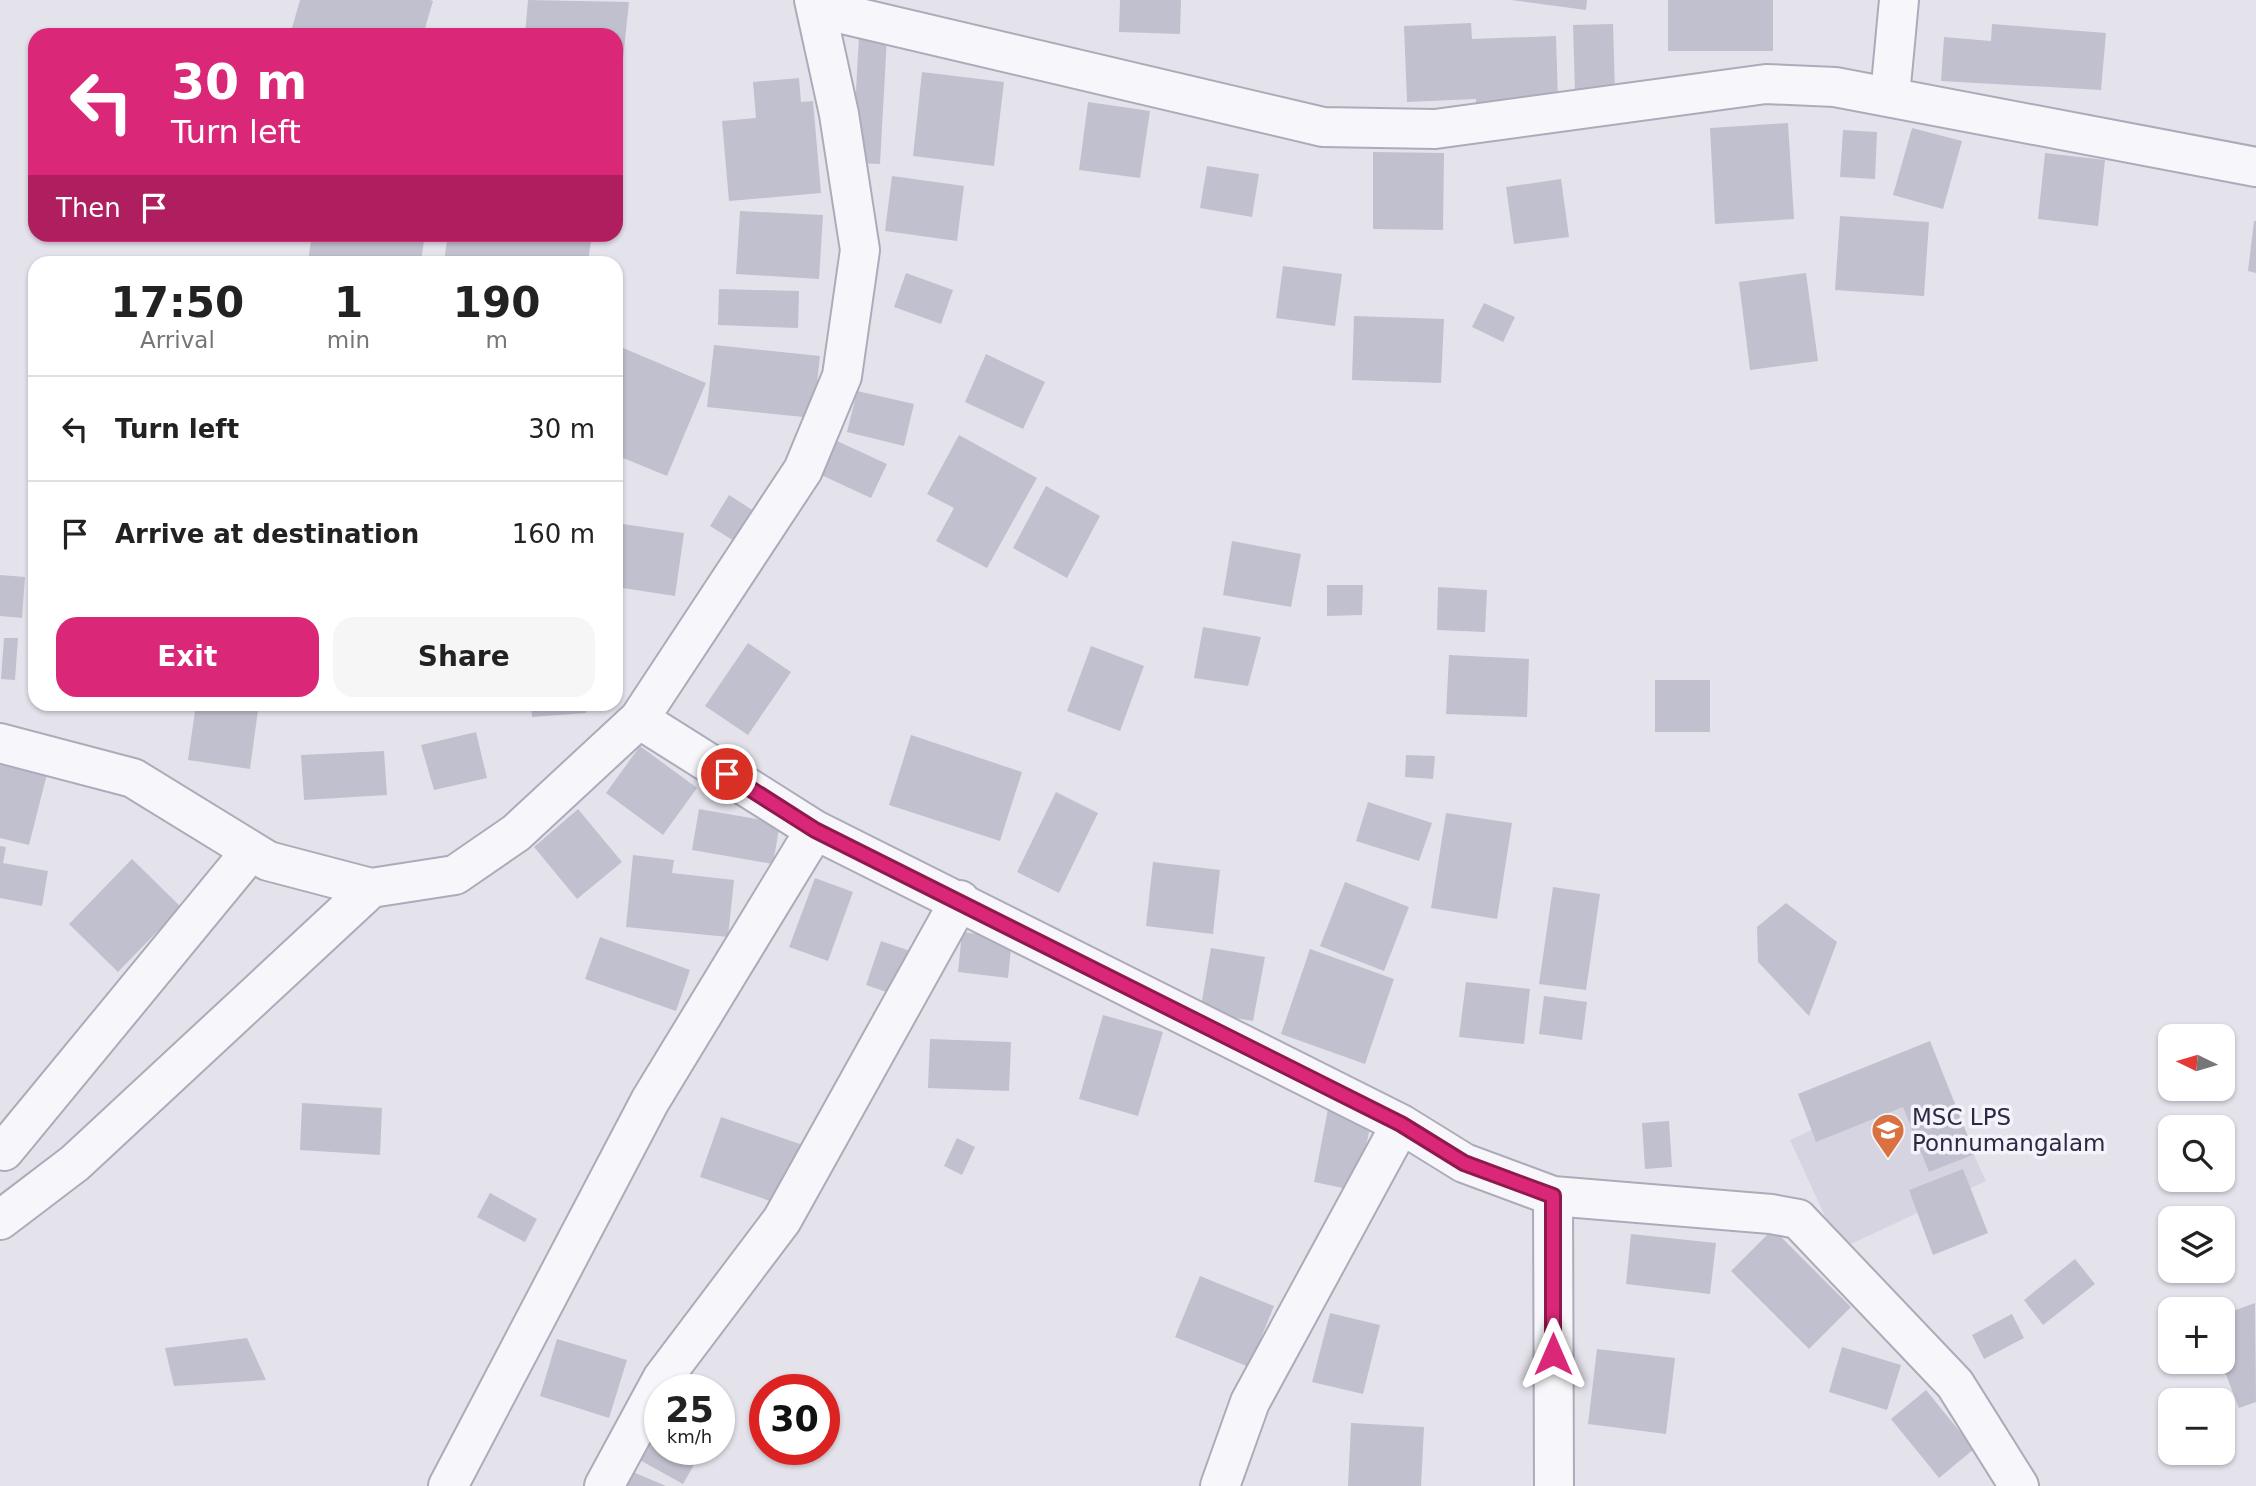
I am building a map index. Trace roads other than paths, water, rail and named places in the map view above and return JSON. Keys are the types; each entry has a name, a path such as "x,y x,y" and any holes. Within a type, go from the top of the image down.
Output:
{"street":[{"path":"1890,96 1899,0"},
{"path":"0,743 133,778 268,861 371,888 455,875 516,833 639,719 803,470 842,376 860,250 839,114 816,4 1323,127 1434,129 1766,84 1835,87 1890,96 2256,167"},
{"path":"639,719 815,830 960,900 1200,1025 1401,1124 1464,1163 1553,1196 1798,1219 1955,1384 2019,1486"},
{"path":"448,1486 650,1101 815,830"},
{"path":"4,1151 251,851"},
{"path":"0,1220 75,1163 371,888"},
{"path":"604,1486 662,1379 782,1220 960,900"},
{"path":"1220,1486 1250,1402 1401,1124"},
{"path":"1553,1196 1554,1486"}],"place":[{"name":"MSC LPS Ponnumangalam","path":"1888,1160"}]}
